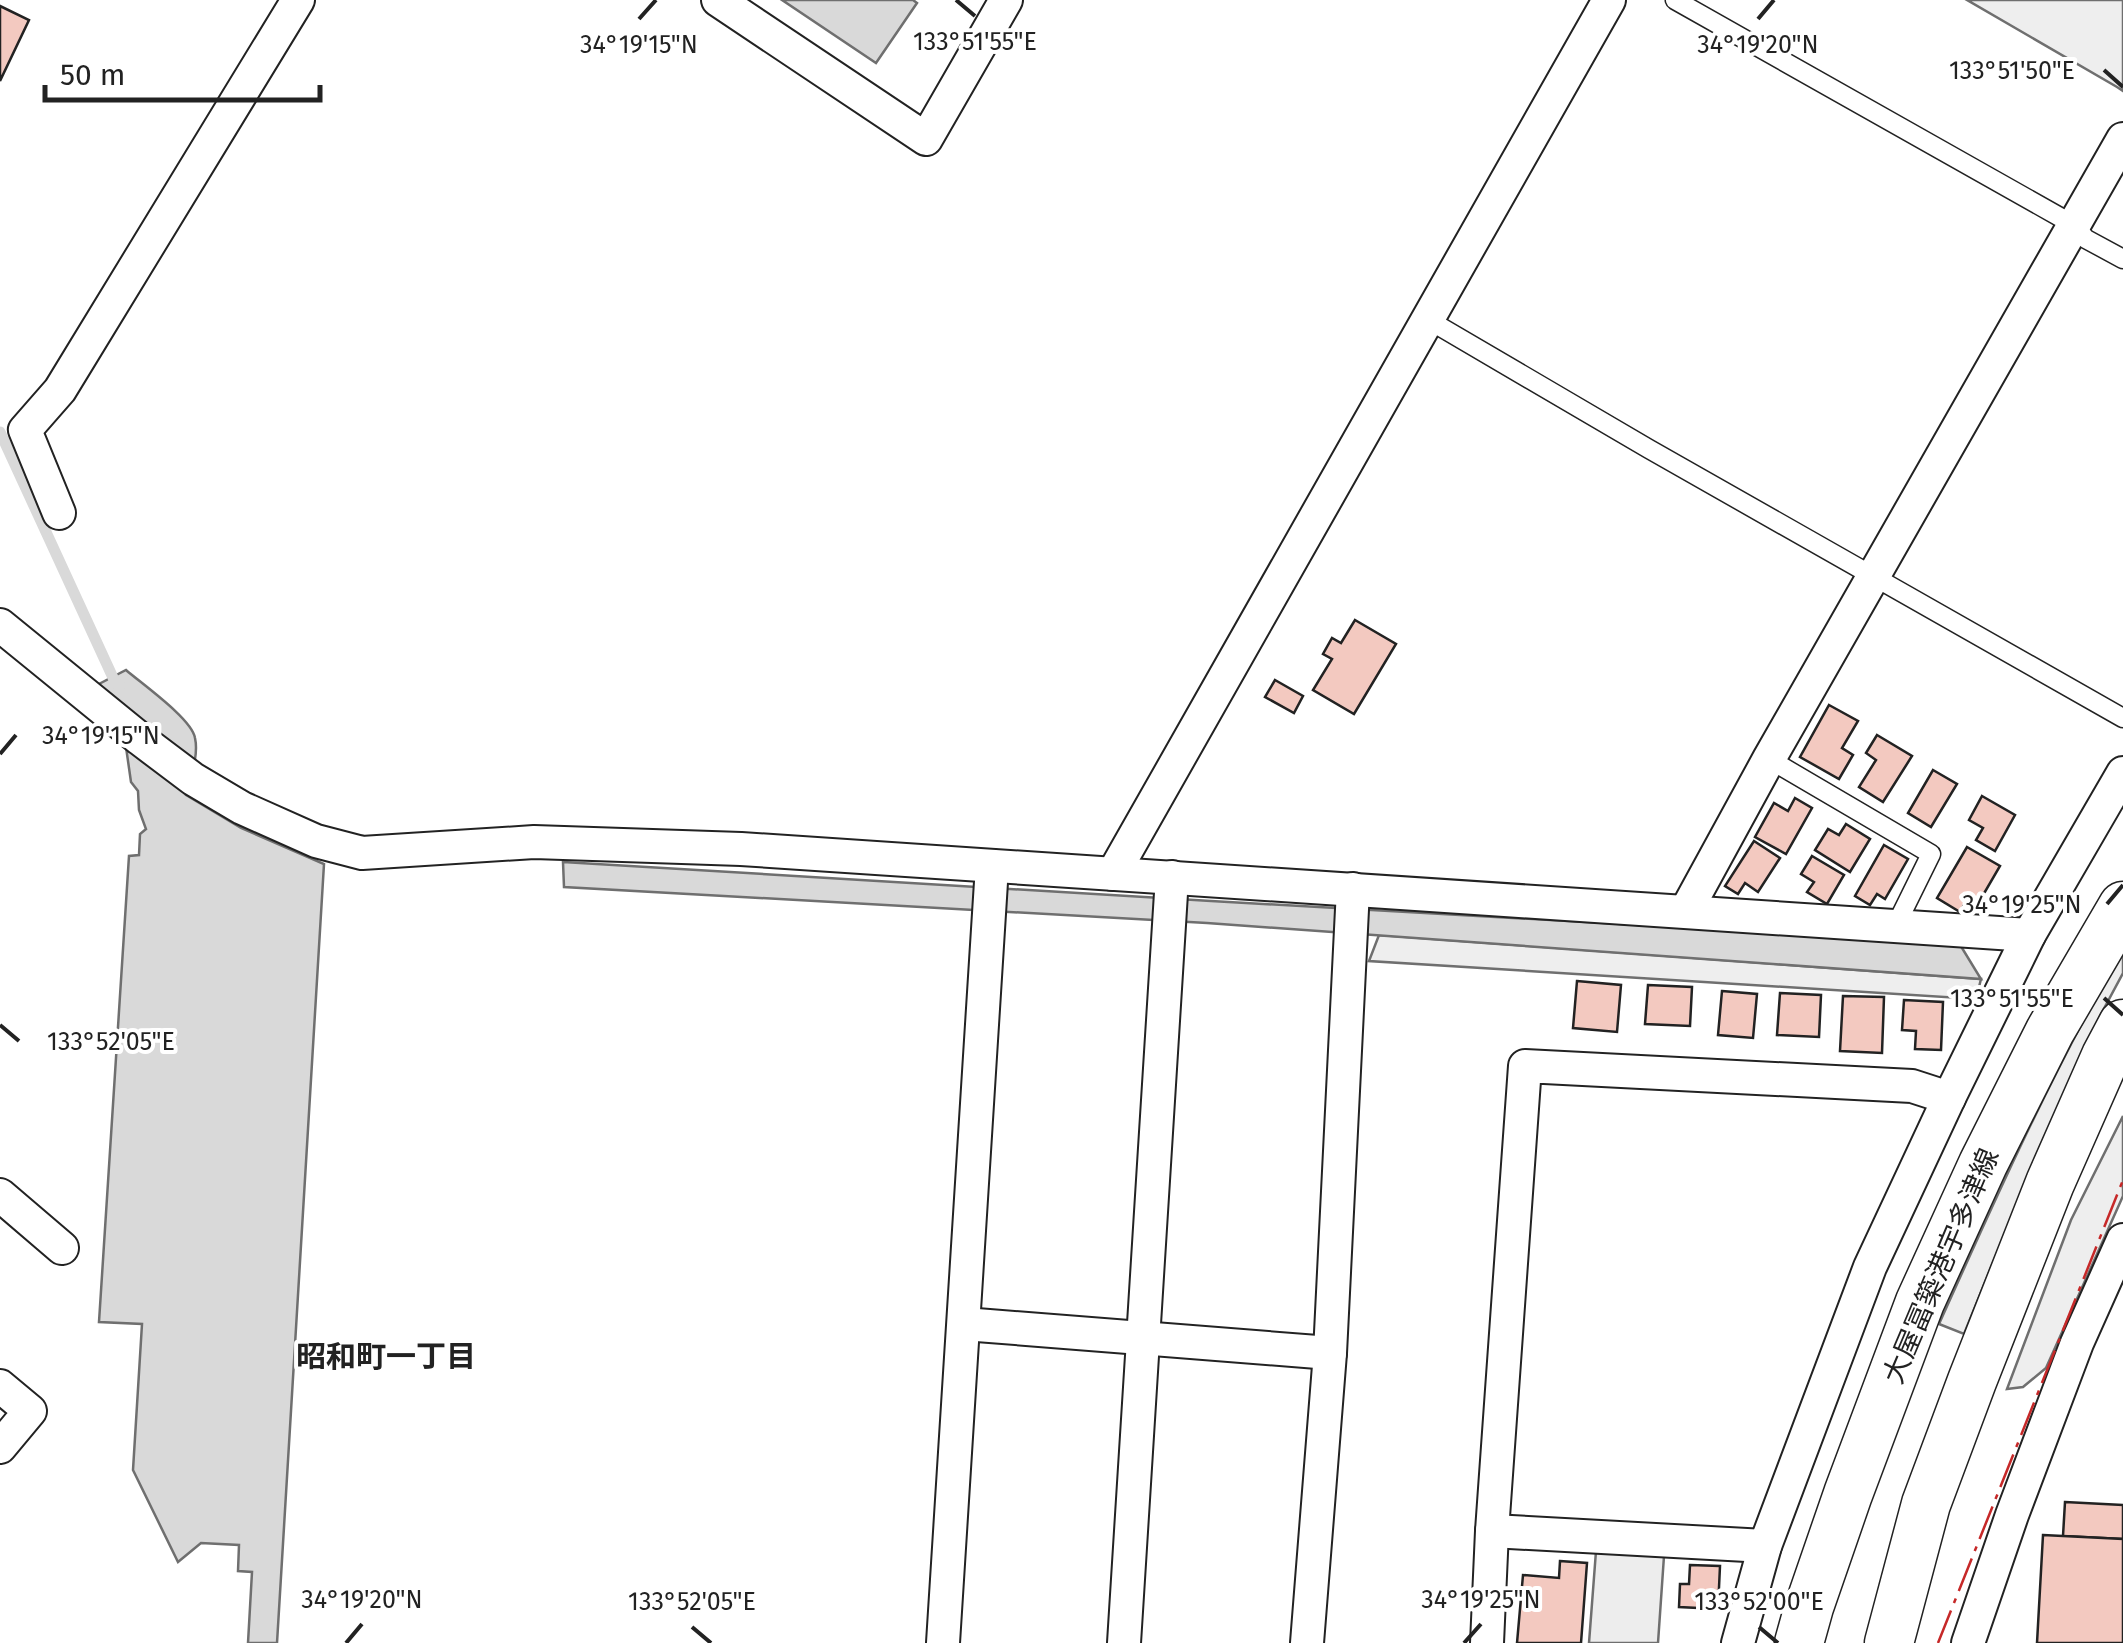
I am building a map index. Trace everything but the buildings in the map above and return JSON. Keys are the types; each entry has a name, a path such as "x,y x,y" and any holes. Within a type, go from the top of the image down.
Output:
{"main road":[{"name":"大屋冨築港宇多津線","path":"1799,1643 1848,1494 1920,1302 2050,1030 2123,906"},
{"path":"1888,1643 1926,1504 1972,1381 2050,1183 2123,1024"}],"street":[{"path":"59,513 24,430 60,390 298,0"},
{"path":"718,0 926,139 1006,0"},
{"path":"1113,874 1609,0"},
{"path":"1686,911 2123,140"},
{"path":"0,625 194,779 242,808 316,841 362,853 534,842 742,850 992,874 1113,874 1171,899 1352,909 1686,911 2029,935"},
{"path":"1738,1643 1765,1546 1870,1267 2029,935 2123,773"},
{"path":"944,1643 992,874"},
{"path":"1124,1643 1171,899"},
{"path":"1307,1643 1330,1353 1352,909"},
{"path":"1487,1643 1525,1066 1912,1086 1948,1098"},
{"path":"0,1196 62,1248"},
{"path":"1968,1643 2077,1342 2123,1240"},
{"path":"964,1324 1330,1353"},
{"path":"0,1386 30,1412 0,1447"},
{"path":"1492,1531 1765,1546"}],"lane":[{"path":"1675,0 2074,225 2086,239 2123,259"},
{"path":"1427,319 2123,718"},
{"path":"1769,760 1930,854 1896,925"}],"shaded area":[{"path":"782,0 913,0 917,3 876,63"},
{"path":"1967,0 2123,0 2123,91 2117,87"},
{"path":"126,670 192,730 196,752 186,795 241,828 324,864 277,1643 248,1643 252,1572 238,1571 239,1545 201,1543 178,1562 133,1470 142,1324 99,1322 129,856 139,855 140,834 146,829 138,791 131,782 126,747 97,685"},
{"path":"563,862 1959,943 1981,979 1207,923 564,887"},
{"path":"1379,935 1981,979 1976,999 1369,961"},
{"path":"2123,949 2123,973 2040,1147 1964,1334 1939,1324 2049,1087"},
{"path":"2123,1116 2123,1196 2046,1368 2023,1387 2007,1389 2071,1220"},
{"path":"1596,1551 1664,1556 1658,1643 1589,1643"}],"waterway":[{"path":"0,432 120,686"}],"power":[{"path":"1938,1643 2123,1180"}],"district":[{"name":"昭和町一丁目","path":"386,1357"}]}
